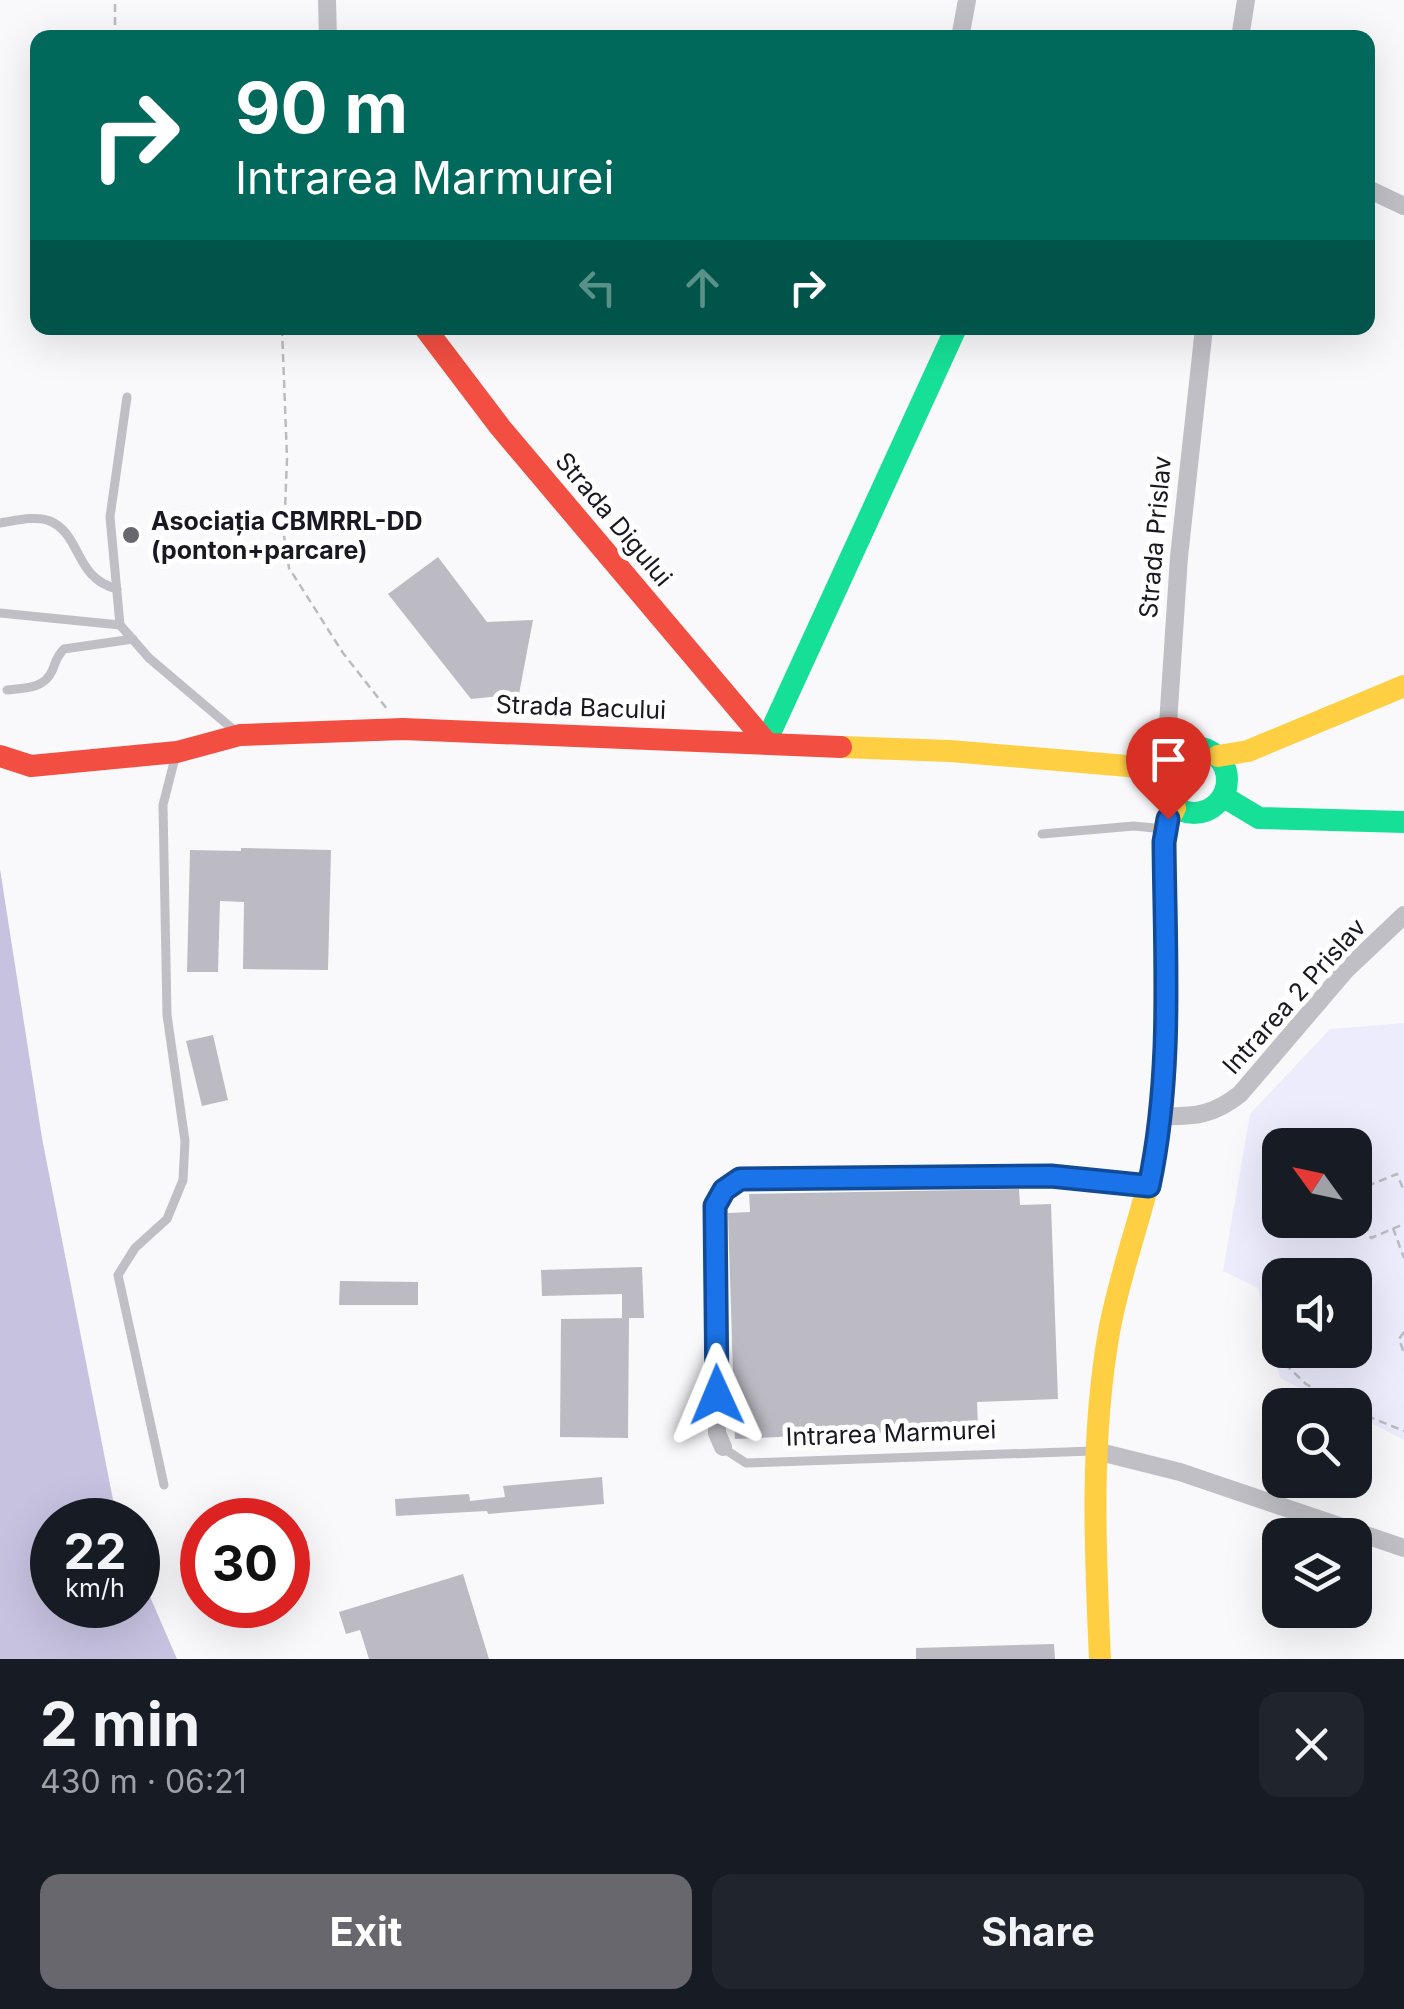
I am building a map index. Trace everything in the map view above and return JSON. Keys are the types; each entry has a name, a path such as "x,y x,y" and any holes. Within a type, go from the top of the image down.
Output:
{"street":[{"path":"326,0 328,30"},
{"path":"961,30 967,0"},
{"path":"1241,30 1246,0"},
{"path":"1375,192 1404,206"},
{"name":"Strada Digului","path":"430,335 500,427 766,742"},
{"path":"766,742 953,335"},
{"name":"Strada Prislav","path":"1170,760 1168,724 1179,557 1203,335"},
{"path":"1100,1659 1096,1450 1110,1326 1149,1186 1162,1116 1170,818 1162,791 1170,760 1198,746 1218,756 1248,751 1404,686"},
{"name":"Strada Bacului","path":"0,756 32,766 176,752 240,735 403,729 1170,760"},
{"path":"1170,818 1207,811 1224,797 1228,776 1218,756"},
{"path":"1224,797 1259,818 1404,822"},
{"name":"Intrarea 2 Prislav","path":"1162,1116 1196,1117 1225,1106 1240,1094 1346,970 1404,915"},
{"name":"Intrarea Marmurei","path":"723,1447 717,1433 715,1206 730,1184 740,1179 1051,1176 1149,1186"},
{"path":"1096,1450 1198,1477 1404,1548"}],"lane":[{"path":"120,626 110,518 127,397"},
{"path":"0,523 52,521 66,534 100,585 117,589"},
{"path":"0,612 120,626 150,658 240,735"},
{"path":"7,690 38,686 49,678 56,657 64,649 133,639"},
{"path":"164,1485 118,1275 134,1248 168,1219 183,1180 185,1140 168,1015 163,806 176,752"},
{"path":"1042,834 1134,826 1170,818"},
{"name":"Intrarea Marmurei","path":"723,1447 746,1463 1096,1450"}],"path":[{"path":"115,0 115,30"},
{"path":"282,335 287,458 284,536 290,568 343,653 403,729"},
{"path":"1372,1184 1397,1174 1404,1191"},
{"path":"1372,1238 1404,1224"},
{"path":"1393,1228 1404,1258"},
{"path":"1404,1332 1399,1339 1404,1353"},
{"path":"1289,1368 1313,1388"},
{"path":"1372,1417 1404,1431"}],"shaded area":[{"path":"0,869 42,1138 113,1498 30,1498 30,1628 160,1628 160,1620 177,1659 0,1659"},
{"path":"1404,1023 1404,1440 1372,1424 1372,1388 1300,1388 1280,1378 1278,1368 1372,1368 1372,1258 1262,1258 1262,1304 1258,1288 1223,1271 1250,1114 1330,1029"}],"building":[{"path":"438,557 487,622 533,620 519,694 471,699 388,594"},
{"path":"190,850 331,850 328,970 243,969 244,902 220,901 218,972 187,972"},
{"path":"213,1035 228,1100 202,1106 186,1041"},
{"path":"1019,1189 1020,1205 1051,1204 1058,1399 977,1402 978,1428 735,1439 728,1213 750,1212 749,1194"},
{"path":"642,1267 644,1318 622,1318 622,1294 542,1296 541,1270"},
{"path":"340,1281 418,1282 418,1305 339,1305"},
{"path":"629,1318 628,1438 560,1437 561,1319"},
{"path":"602,1477 604,1504 488,1514 487,1511 396,1516 395,1499 469,1494 470,1501 505,1497 503,1486"},
{"path":"463,1574 489,1659 369,1659 360,1630 346,1634 339,1612"},
{"path":"1054,1644 1055,1659 916,1659 916,1648"}],"traffic: fast":[{"path":"766,742 953,335"},
{"path":"1194,747 1218,756 1227,780 1218,804 1194,813 1170,804 1161,780 1170,756 1194,747"},
{"path":"1224,797 1259,818 1404,822"}],"traffic: slow":[{"path":"1218,756 1248,751 1404,686"},
{"path":"841,747 950,751 1163,769"},
{"path":"1100,1659 1096,1536 1099,1413 1109,1332 1151,1173 1161,1118 1167,1010 1164,829 1175,808"}],"traffic: jam":[{"path":"430,335 500,427 766,742"},
{"path":"0,756 31,766 177,752 240,735 403,729 841,747"}],"place":[{"name":"Asociația CBMRRL-DD (ponton+parcare)","path":"131,535"}],"route":[{"path":"717,1395 715,1206 724,1190 740,1179 1051,1176 1149,1186 1162,1116 1166,1046 1164,829 1168,819"}]}
